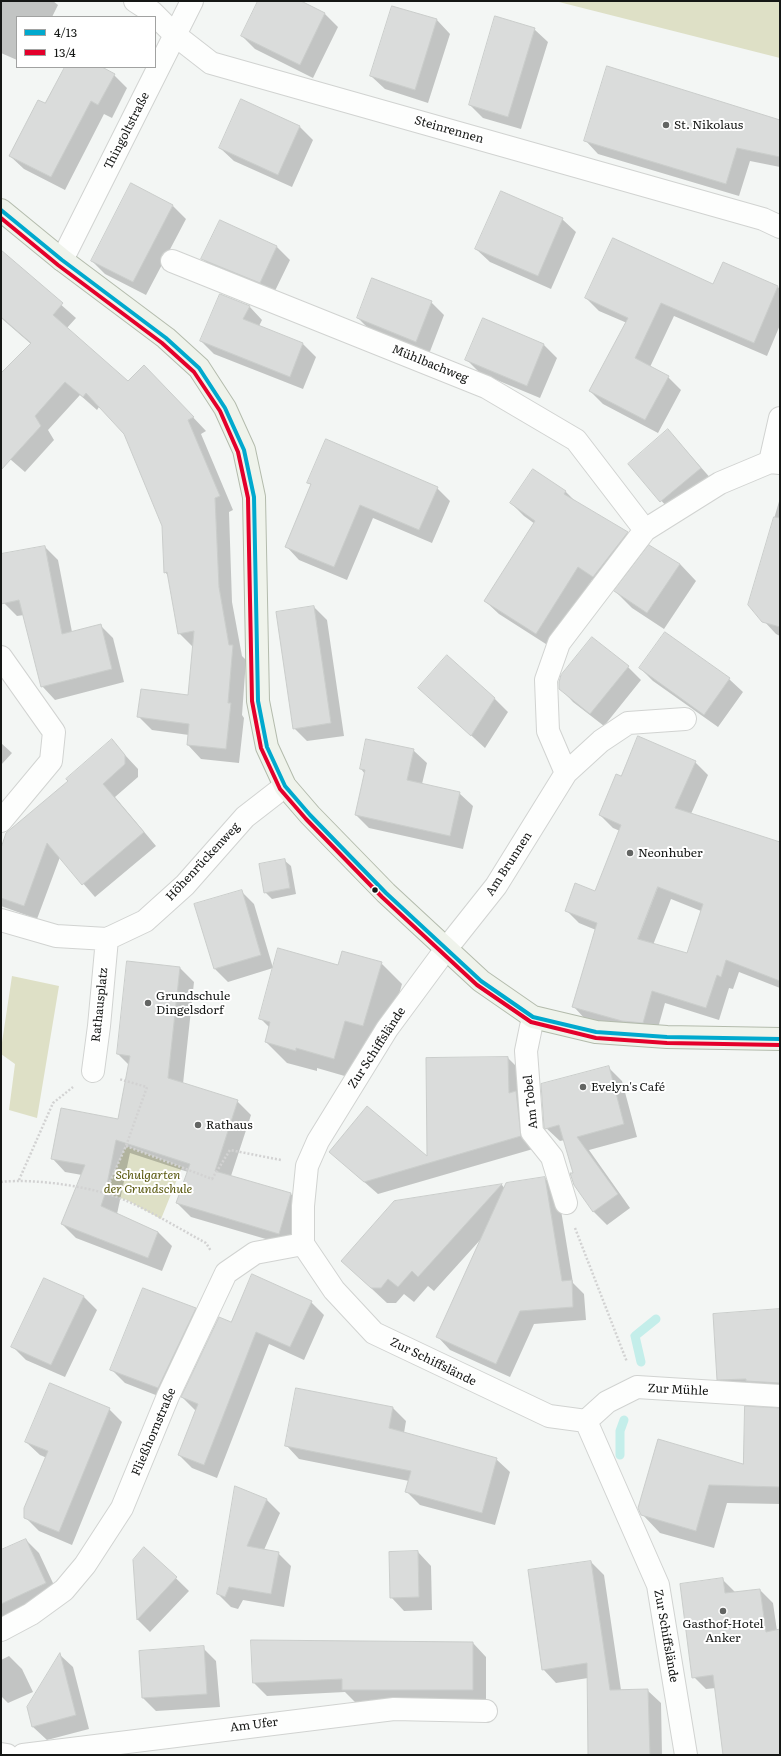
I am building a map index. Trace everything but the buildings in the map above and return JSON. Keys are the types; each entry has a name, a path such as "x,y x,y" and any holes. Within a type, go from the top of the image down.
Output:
{"main road":[{"path":"1,210 62,260 166,338 199,368 225,408 244,450 254,497 258,701 267,747 285,786 380,887 446,949 481,981 533,1017 596,1032 667,1037 780,1039"}],"street":[{"name":"Steinrennen","path":"135,1 152,12 175,35 210,62 763,219 780,226"},
{"name":"Thingoltstraße","path":"62,260 192,1"},
{"name":"Mühlbachweg","path":"172,261 486,387 576,440 645,530"},
{"path":"566,774 548,731 546,680 559,643 645,530 720,483 775,463 780,418"},
{"path":"1,657 54,732 51,762 1,821"},
{"name":"Am Brunnen","path":"446,949 496,886 566,774 601,741 628,723 685,719"},
{"name":"Höhenrückenweg","path":"1,920 56,936 107,939 145,921 185,885 245,817 285,786"},
{"name":"Rathausplatz","path":"92,1071 99,1026 107,939"},
{"name":"Zur Schiffslände","path":"446,949 387,1029 318,1141 307,1166 303,1206 303,1244 334,1290 374,1333 549,1416 586,1421 658,1585 686,1755"},
{"name":"Am Tobel","path":"533,1017 526,1051 532,1132 552,1157 566,1203"},
{"path":"226,1273 255,1253 303,1244"},
{"name":"Fließhornstraße","path":"1,1630 31,1614 64,1590 85,1565 122,1508 168,1396 226,1273"},
{"name":"Zur Mühle","path":"586,1421 608,1402 637,1387 780,1396"},
{"name":"Am Ufer","path":"23,1755 394,1709 486,1711"},
{"path":"1,1754 7,1755"}],"path":[{"path":"19,1180 53,1103 92,1071 147,1087 126,1146 105,1193"},
{"path":"126,1146 212,1178 230,1150 307,1166"},
{"path":"1,1182 19,1180 44,1181 105,1193 127,1200 206,1243 226,1273"},
{"path":"566,1203 637,1387"}],"green space":[{"path":"555,1 780,1 780,58"},
{"path":"12,976 59,986 37,1118 9,1110 15,1064 1,1054 1,1049"},
{"name":"Schulgarten der Grundschule","path":"126,1146 182,1167 161,1219 127,1200 105,1193"}],"waterway":[{"path":"641,1362 635,1336 656,1319"},
{"path":"620,1455 620,1431 624,1420"}],"transit line":[{"name":"4/13","path":"1,210 62,260 166,338 199,368 225,408 244,450 254,497 258,701 267,747 285,786 310,815 386,893 481,981 533,1017 596,1032 667,1037 780,1039"},
{"name":"13/4","path":"1,218 58,265 162,343 194,372 220,411 238,452 248,498 252,701 261,748 280,789 306,819 382,897 477,985 531,1022 596,1038 667,1043 780,1045"}],"place":[{"name":"St. Nikolaus","path":"666,125"},
{"name":"Neonhuber","path":"630,853"},
{"name":"Grundschule Dingelsdorf","path":"148,1003"},
{"name":"Evelyn's Café","path":"583,1087"},
{"name":"Rathaus","path":"198,1125"},
{"name":"Gasthof-Hotel Anker","path":"723,1611"}]}
